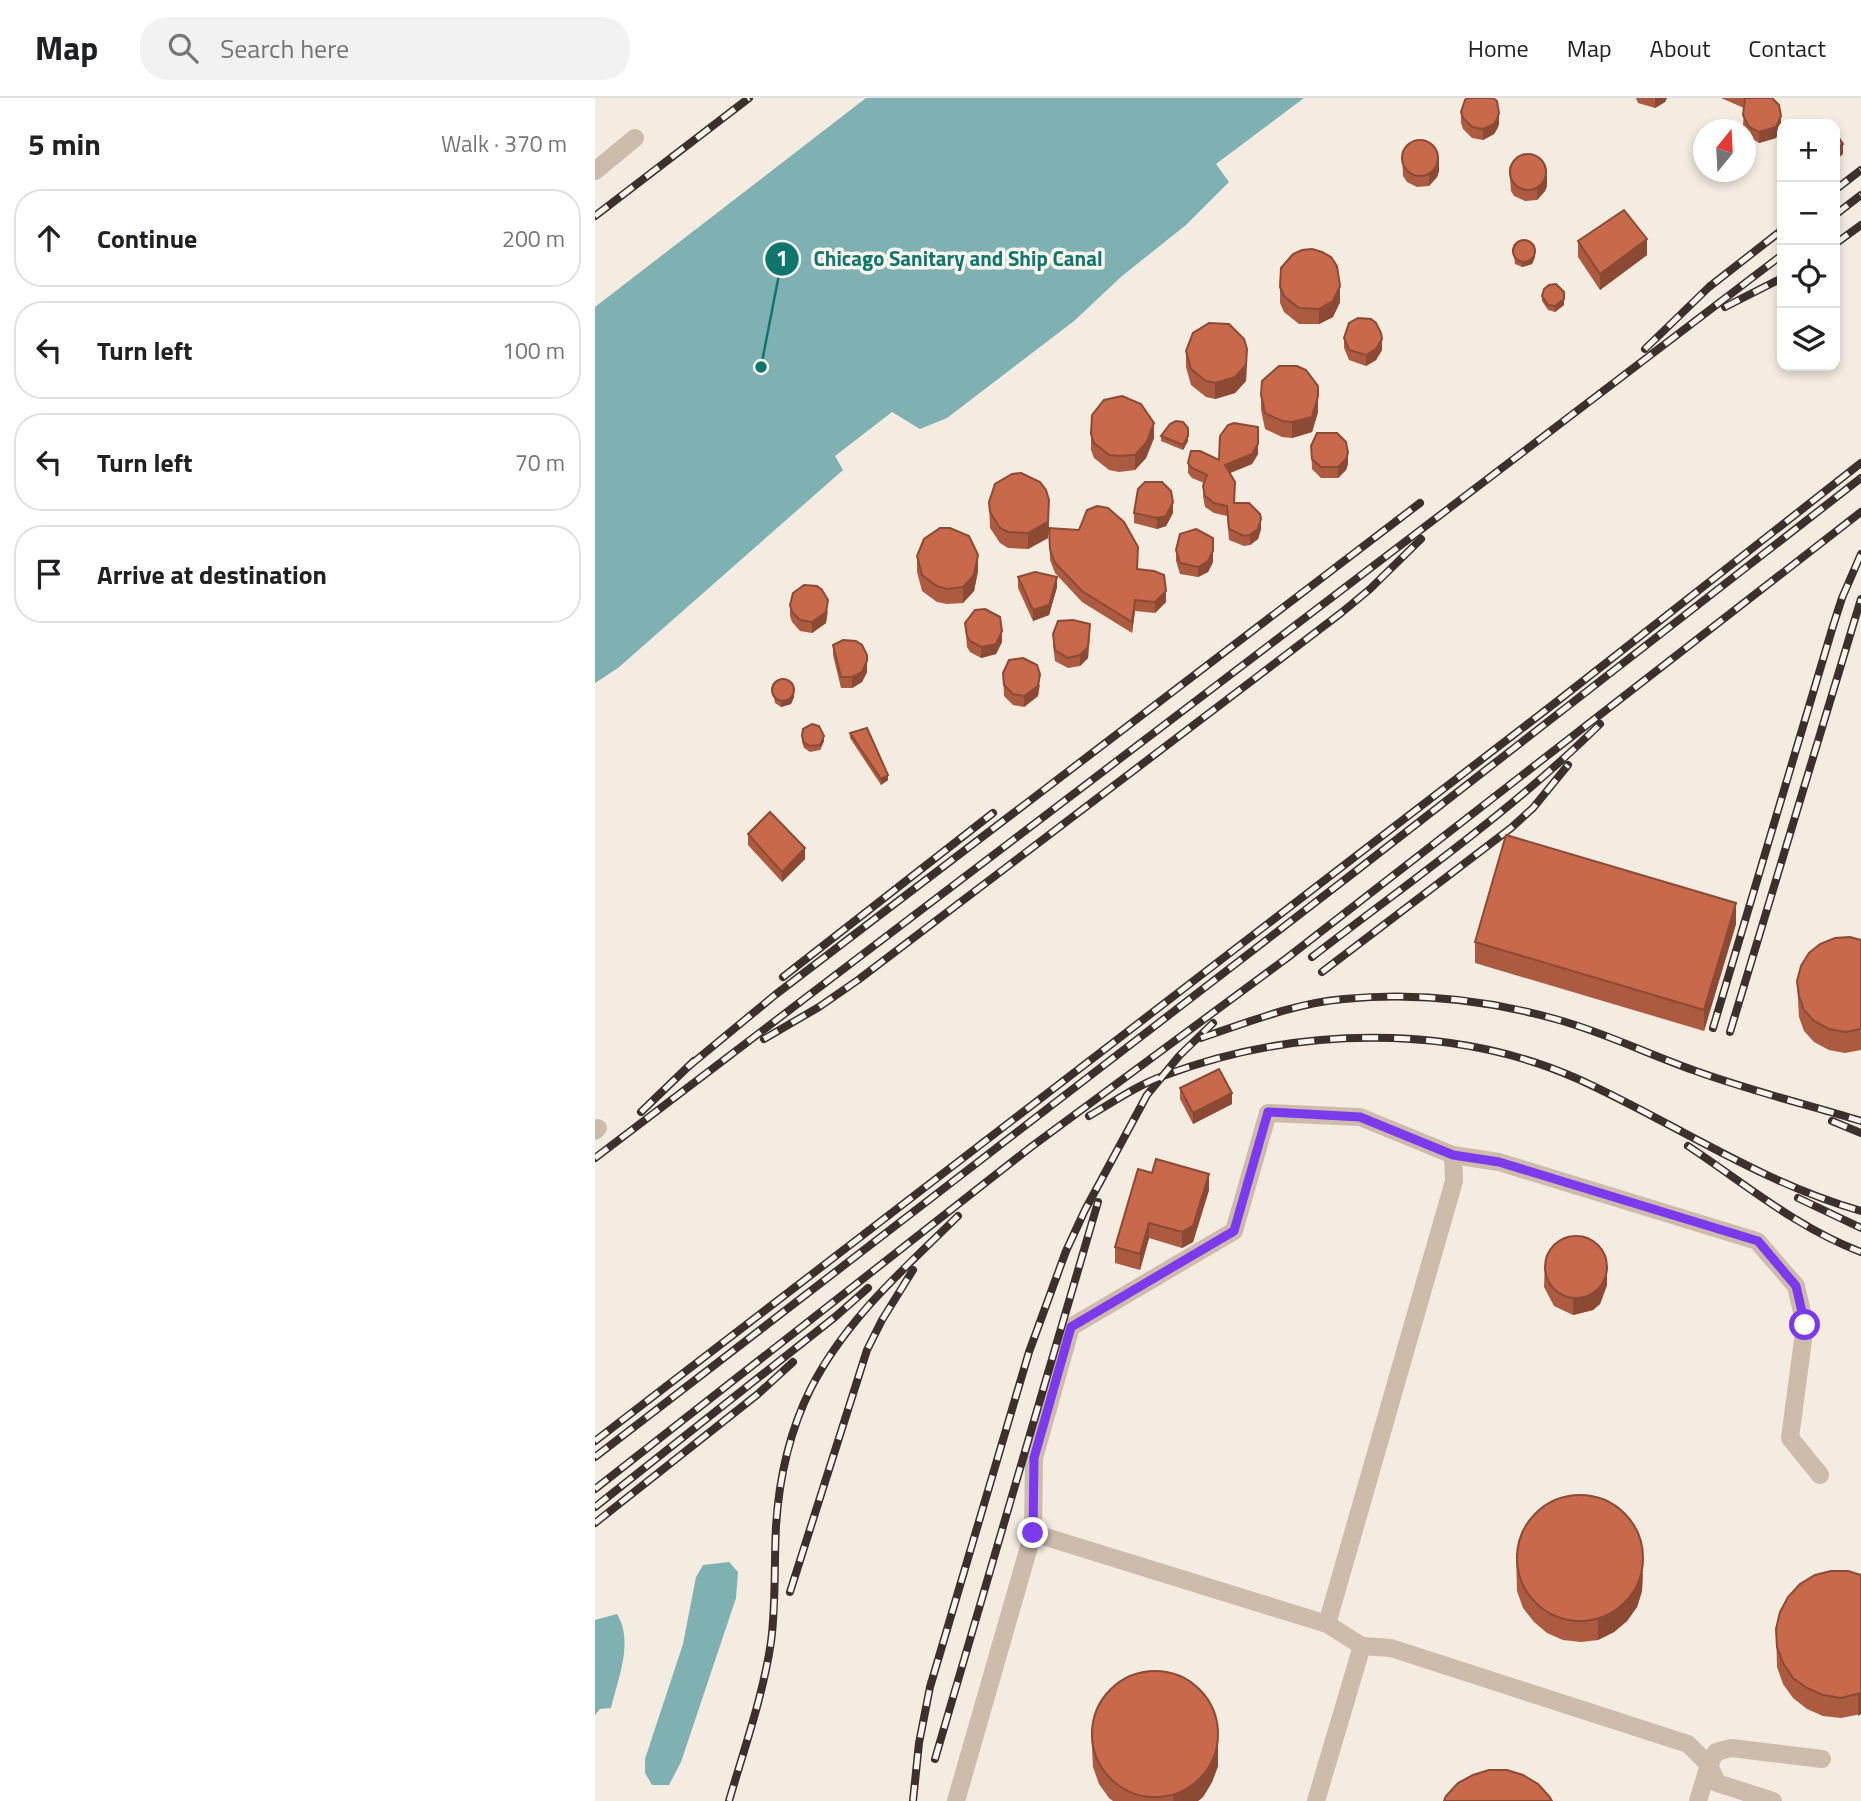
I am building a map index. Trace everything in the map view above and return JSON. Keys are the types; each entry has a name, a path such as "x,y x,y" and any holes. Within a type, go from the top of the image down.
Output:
{"lane":[{"path":"598,164 635,138"},
{"path":"956,1801 1033,1533 1034,1458 1071,1327 1234,1231 1268,1112 1360,1117 1453,1155 1499,1162 1758,1241 1796,1286 1805,1325 1790,1438 1820,1475"},
{"path":"1328,1624 1454,1181 1453,1155"},
{"path":"1033,1533 1328,1624 1362,1646 1391,1648 1688,1744 1709,1765 1717,1783 1773,1801"},
{"path":"1316,1801 1362,1646"},
{"path":"1698,1801 1716,1752 1731,1748 1822,1759"}],"water":[{"path":"866,98 1304,98 1216,164 1229,182 1186,225 1122,276 1074,321 947,418 920,429 892,412 835,456 843,470 618,668 595,683 595,307"},
{"path":"729,1562 738,1572 736,1598 681,1762 669,1785 652,1785 645,1773 645,1759 683,1644 696,1577 703,1565"},
{"path":"617,1614 624,1636 623,1660 611,1708 600,1709 595,1715 595,1620"}],"building":[{"path":"1467,98 1493,98 1497,101 1499,113 1494,124 1483,129 1472,127 1461,112"},
{"path":"1745,98 1772,98 1779,105 1781,116 1777,119 1776,127 1759,132 1756,130 1756,119 1745,119"},
{"path":"1420,140 1433,145 1438,158 1433,171 1420,176 1407,171 1402,158 1407,145"},
{"path":"1528,154 1541,159 1546,172 1541,185 1528,190 1515,185 1510,172 1515,159"},
{"path":"1624,210 1647,239 1600,274 1578,241"},
{"path":"1524,240 1534,247 1535,251 1528,261 1524,262 1514,255 1513,251 1520,241"},
{"path":"1312,249 1331,257 1337,266 1340,286 1333,301 1319,309 1299,308 1284,296 1280,287 1281,268 1293,254"},
{"path":"1556,284 1564,292 1564,299 1555,306 1548,305 1542,296 1544,289"},
{"path":"1358,318 1371,319 1381,333 1382,339 1376,349 1366,355 1349,350 1344,338 1349,323"},
{"path":"1209,323 1229,324 1244,339 1247,349 1246,365 1235,377 1215,383 1206,381 1191,369 1186,351 1193,333"},
{"path":"1279,366 1297,366 1306,370 1318,386 1312,417 1292,422 1282,421 1265,413 1261,395 1262,381"},
{"path":"1122,396 1141,404 1154,423 1146,443 1135,455 1109,455 1094,443 1091,434 1092,415 1104,400"},
{"path":"1183,422 1188,428 1188,436 1183,445 1161,436 1170,424"},
{"path":"1234,423 1258,427 1258,444 1252,454 1225,465 1235,482 1234,503 1249,503 1260,514 1258,529 1244,536 1229,529 1227,506 1214,503 1205,496 1203,486 1207,475 1188,463 1191,451 1200,451 1219,460 1220,436 1228,425"},
{"path":"1317,433 1337,433 1346,442 1348,453 1338,467 1321,467 1312,459 1311,446"},
{"path":"1021,473 1040,482 1046,490 1049,500 1048,522 1028,533 1008,532 1000,528 990,512 989,502 995,484 1012,474"},
{"path":"1145,482 1162,482 1171,491 1173,502 1166,516 1157,518 1134,513 1138,489"},
{"path":"1097,506 1108,508 1124,522 1138,547 1137,569 1164,575 1166,591 1155,602 1135,600 1132,622 1082,591 1055,563 1050,549 1049,528 1079,530 1087,510"},
{"path":"940,528 950,528 969,536 978,555 974,575 963,587 947,589 937,586 922,575 917,556 924,539"},
{"path":"1196,529 1213,538 1213,551 1208,561 1198,567 1180,563 1176,550 1180,534"},
{"path":"1035,572 1057,577 1049,605 1033,610 1018,577"},
{"path":"804,585 817,586 828,600 826,612 812,622 800,620 792,612 790,605 793,593"},
{"path":"985,609 1000,617 1002,631 996,644 981,647 970,641 965,623 975,610"},
{"path":"1073,620 1090,624 1088,647 1080,655 1068,658 1055,650 1053,634 1058,621"},
{"path":"843,640 856,641 862,645 867,655 862,672 852,677 841,677 833,645"},
{"path":"1023,658 1037,665 1040,674 1038,686 1024,696 1013,694 1004,685 1003,673 1009,660"},
{"path":"783,679 793,686 794,690 787,700 783,701 773,694 772,690 779,680"},
{"path":"812,724 819,726 824,736 820,745 810,746 804,743 803,729"},
{"path":"867,728 888,775 881,779 850,733"},
{"path":"770,812 805,848 782,872 748,834"},
{"path":"1506,835 1736,903 1704,1010 1475,942"},
{"path":"1850,937 1861,940 1861,1029 1845,1032 1829,1029 1814,1021 1804,1010 1797,981 1801,966 1809,953 1820,944 1835,938"},
{"path":"1219,1069 1232,1093 1193,1113 1180,1088"},
{"path":"1156,1159 1209,1174 1193,1226 1182,1232 1149,1223 1140,1254 1115,1247 1138,1169 1152,1173"},
{"path":"1576,1236 1598,1245 1607,1267 1598,1289 1576,1298 1554,1289 1545,1267 1554,1245"},
{"path":"1580,1495 1604,1500 1625,1513 1638,1534 1643,1558 1638,1582 1625,1603 1604,1616 1580,1621 1556,1616 1535,1603 1522,1582 1517,1558 1522,1534 1535,1513 1556,1500"},
{"path":"1848,1571 1861,1575 1861,1693 1841,1698 1823,1695 1793,1678 1777,1647 1776,1629 1780,1612 1788,1597 1800,1584 1815,1575"},
{"path":"1155,1671 1179,1676 1200,1689 1213,1710 1218,1734 1213,1758 1200,1779 1179,1792 1155,1797 1131,1792 1110,1779 1097,1758 1092,1734 1097,1710 1110,1689 1131,1676"},
{"path":"1489,1770 1507,1770 1523,1775 1538,1784 1552,1801 1444,1801 1458,1783"}],"railway":[{"path":"595,216 749,98"},
{"path":"1840,186 1861,170"},
{"path":"1840,211 1861,195"},
{"path":"1840,240 1861,225"},
{"path":"1645,349 1709,287 1777,234"},
{"path":"595,1158 1777,259"},
{"path":"1725,307 1777,281"},
{"path":"595,1441 1555,703 1861,463"},
{"path":"595,1457 1861,478"},
{"path":"689,1066 775,995 1420,503"},
{"path":"595,1489 1031,1147 1287,958 1861,512"},
{"path":"764,1039 819,1007 858,980 1341,613 1421,539"},
{"path":"1713,1028 1833,626 1861,554"},
{"path":"1730,1032 1861,599"},
{"path":"1312,957 1532,787 1600,724"},
{"path":"1322,972 1511,828 1533,808 1568,765"},
{"path":"783,977 993,813"},
{"path":"1201,1038 1271,1014 1326,1001 1371,997 1453,999 1506,1007 1576,1025 1714,1077 1861,1121"},
{"path":"913,1801 919,1743 930,1687 1029,1352 1066,1251 1147,1095 1179,1056 1213,1023"},
{"path":"1089,1116 1153,1080 1213,1060 1264,1048 1317,1040 1424,1040 1529,1060 1578,1079 1752,1168 1823,1199 1861,1211"},
{"path":"641,1112 694,1061"},
{"path":"1832,1121 1861,1133"},
{"path":"1688,1146 1793,1218 1861,1252"},
{"path":"1798,1198 1861,1228"},
{"path":"935,1759 1098,1202"},
{"path":"729,1801 768,1662 774,1613 776,1526 780,1491 791,1438 804,1404 825,1363 859,1317 958,1216"},
{"path":"790,1592 867,1350 913,1270"},
{"path":"595,1507 868,1288"},
{"path":"595,1523 758,1394 793,1362"}],"place":[{"name":"Chicago Sanitary and Ship Canal","path":"761,367"}],"route":[{"path":"1033,1533 1034,1458 1071,1327 1234,1231 1268,1112 1360,1117 1453,1155 1499,1162 1758,1241 1796,1286 1805,1325"}]}
